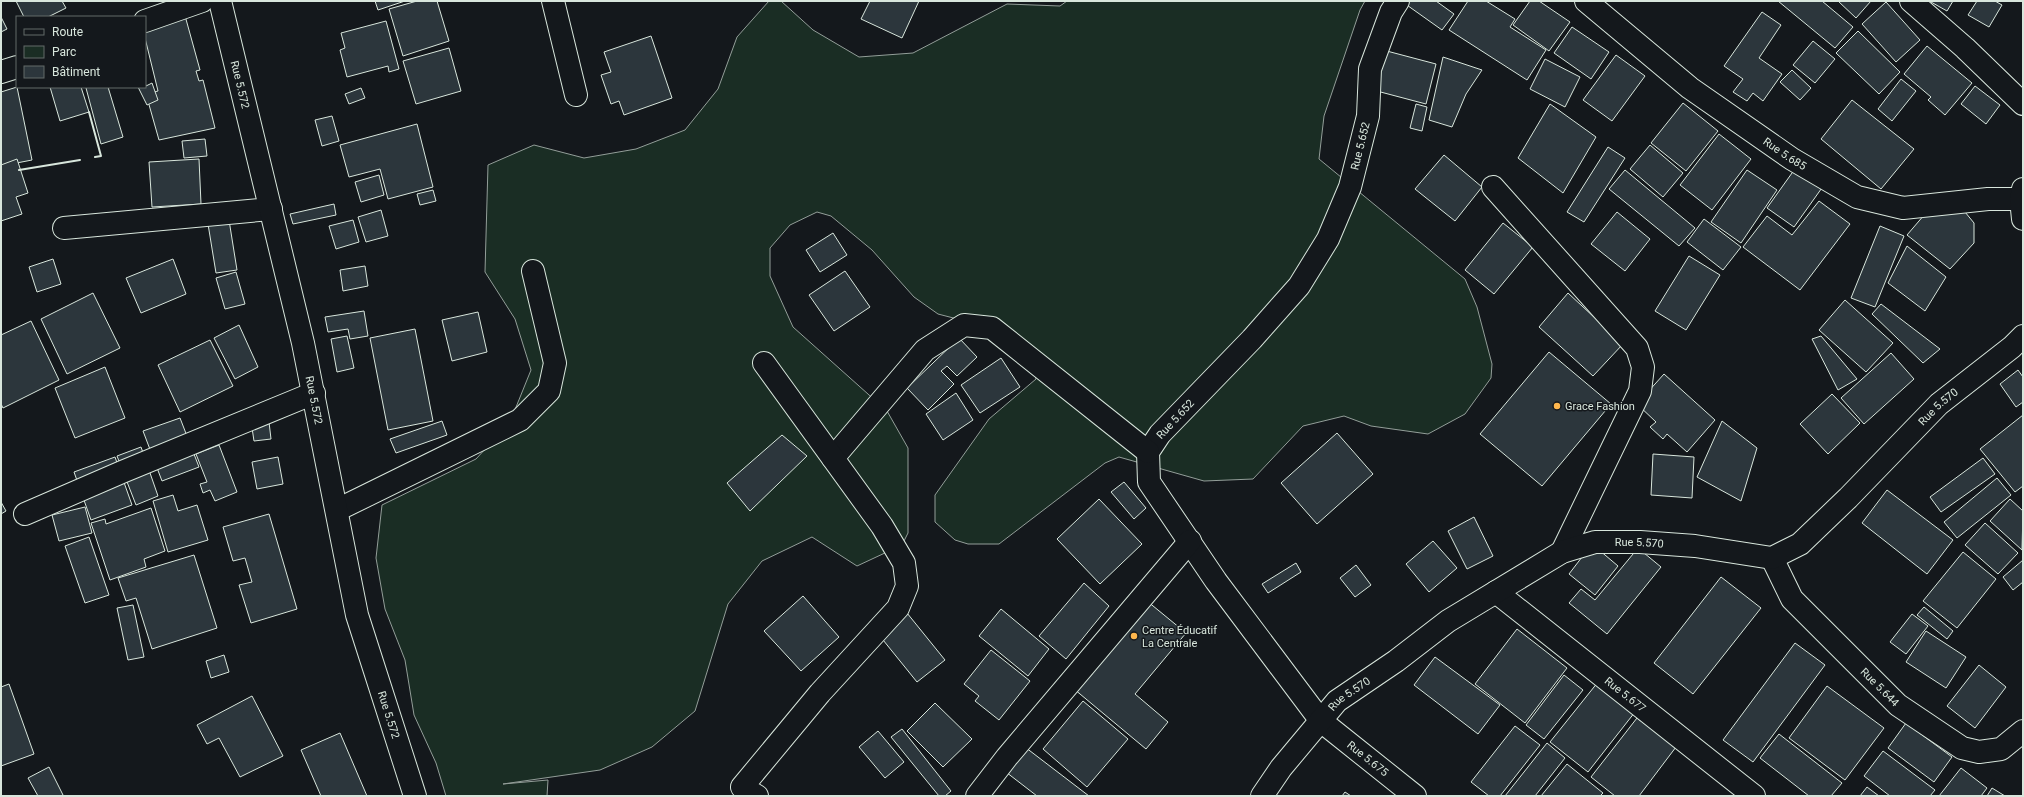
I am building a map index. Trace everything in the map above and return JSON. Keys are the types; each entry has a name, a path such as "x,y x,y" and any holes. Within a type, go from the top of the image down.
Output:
{"street":[{"path":"146,22 202,1"},
{"name":"Rue 5.572","path":"220,1 314,393 357,615 415,796"},
{"path":"553,1 576,95"},
{"name":"Rue 5.652","path":"1148,452 1160,434 1252,338 1299,286 1328,239 1350,187 1368,116 1370,69 1391,12 1398,1"},
{"name":"Rue 5.685","path":"1586,1 1690,88 1792,159 1856,197 1903,208 1988,199 2022,202"},
{"path":"1911,1 1965,48 2023,104"},
{"path":"1,72 16,67"},
{"path":"1493,187 1637,348 1643,367 1640,391 1562,552"},
{"path":"64,228 271,209"},
{"path":"337,510 520,420 548,391 555,363 533,272"},
{"path":"833,458 925,350 964,325 992,328 1148,452 1150,482 1216,581 1321,721"},
{"name":"Rue 5.570","path":"1262,796 1281,768 1338,701 1396,661 1448,620 1562,552 1595,542 1640,542 1696,546 1772,558 1800,544 1848,498 1939,404 2012,347 2023,336"},
{"path":"750,792 820,693 898,608 907,586 904,564 882,526 764,363"},
{"path":"25,514 122,472 314,393"},
{"path":"977,796 1007,757 1190,541"},
{"name":"Rue 5.644","path":"1772,558 1792,599 1898,705 1962,748 1979,752 2001,748 2023,732"},
{"name":"Rue 5.677","path":"1496,592 1754,796"},
{"name":"Rue 5.675","path":"1321,721 1415,796"}],"green space":[{"path":"769,1 781,1 813,30 859,57 913,53 1007,4 1060,6 1067,1 1365,1 1360,10 1324,116 1319,159 1465,279 1477,307 1492,364 1491,378 1465,414 1428,434 1371,426 1344,416 1303,426 1253,479 1204,481 1119,457 1105,463 999,544 968,544 955,540 935,522 935,495 989,419 1036,379 1033,365 992,328 938,314 914,297 872,250 831,216 817,212 790,225 770,248 770,276 793,327 887,411 908,448 908,533 902,545 857,566 812,537 762,561 728,604 695,711 652,747 600,770 503,784 548,780 547,796 446,796 436,763 414,715 405,660 385,609 376,558 382,505 476,459 510,422 531,370 515,319 485,272 488,165 534,145 584,158 636,149 685,130 718,89 737,37"}],"building":[{"path":"16,1 62,1 66,8 50,16 24,16"},
{"path":"375,1 405,1 378,10"},
{"path":"417,1 437,1 449,41 403,56 389,9"},
{"path":"870,1 919,1 902,38 861,19"},
{"path":"1405,1 1436,1 1454,14 1442,30 1404,3"},
{"path":"1468,1 1486,1 1515,19 1510,27 1546,50 1527,80 1449,30"},
{"path":"1530,1 1539,1 1570,22 1549,51 1513,25"},
{"path":"1778,1 1822,1 1853,27 1835,48"},
{"path":"1838,1 1871,1 1856,18"},
{"path":"1953,1 1947,11 1931,2"},
{"path":"1977,1 1995,1 2002,5 1989,27 1968,15"},
{"path":"1886,2 1920,40 1896,62 1862,24"},
{"path":"184,12 200,70 196,71 199,81 203,80 215,128 159,140 146,94 158,91 146,42 146,24"},
{"path":"1762,12 1781,25 1759,58 1782,74 1763,101 1753,93 1747,101 1733,92 1743,79 1724,66"},
{"path":"1,17 7,29 1,32"},
{"path":"386,21 399,69 389,72 388,66 347,77 340,50 345,48 341,33"},
{"path":"1572,27 1609,52 1591,79 1554,53"},
{"path":"1858,31 1900,72 1879,94 1836,53"},
{"path":"651,36 672,98 624,115 619,101 611,104 601,75 611,72 604,52"},
{"path":"1813,41 1835,59 1815,83 1793,65"},
{"path":"1927,46 1972,83 1945,115 1928,100 1931,97 1904,74"},
{"path":"449,48 461,91 416,104 403,61"},
{"path":"1383,50 1436,64 1426,104 1373,90"},
{"path":"1616,55 1645,76 1612,121 1583,100"},
{"path":"1443,57 1482,70 1466,94 1452,127 1429,120"},
{"path":"1545,59 1580,77 1565,107 1530,89"},
{"path":"1792,70 1811,88 1800,100 1780,82"},
{"path":"1901,79 1916,91 1892,121 1878,109"},
{"path":"152,83 158,100 147,105 138,88 146,88 146,86"},
{"path":"1975,86 2000,105 1986,124 1961,104"},
{"path":"17,88 32,160 1,166 1,92"},
{"path":"50,88 81,88 89,112 60,121"},
{"path":"86,88 108,88 123,137 101,144"},
{"path":"361,88 365,98 349,104 345,94"},
{"path":"1852,100 1914,149 1881,189 1821,139"},
{"path":"1683,103 1718,131 1686,171 1651,143"},
{"path":"1416,104 1427,107 1422,131 1410,128"},
{"path":"1550,104 1596,137 1563,193 1518,158"},
{"path":"332,116 339,141 322,146 315,120"},
{"path":"417,124 433,187 388,199 380,169 349,177 340,145"},
{"path":"1719,134 1751,159 1712,210 1680,185"},
{"path":"205,139 207,156 184,158 182,141"},
{"path":"1650,145 1683,173 1663,197 1630,169"},
{"path":"1608,147 1625,158 1584,222 1567,212"},
{"path":"1444,155 1482,187 1455,221 1415,189"},
{"path":"17,159 28,193 16,197 22,214 1,221 1,165"},
{"path":"199,159 201,204 152,207 149,162"},
{"path":"1797,166 1824,185 1794,227 1767,208"},
{"path":"1625,170 1695,228 1679,246 1609,189"},
{"path":"1747,170 1777,190 1741,243 1711,222"},
{"path":"379,175 384,195 361,202 355,182"},
{"path":"433,190 436,201 420,205 417,194"},
{"path":"1819,201 1850,224 1800,290 1743,247 1767,216 1792,235"},
{"path":"334,204 336,215 293,224 290,214"},
{"path":"1931,207 1965,212 1974,223 1974,243 1950,269 1907,235"},
{"path":"381,210 388,236 366,242 358,217"},
{"path":"1617,212 1650,239 1625,271 1591,244"},
{"path":"1704,219 1741,247 1723,270 1687,242"},
{"path":"229,220 237,270 216,273 208,224"},
{"path":"353,220 359,242 336,249 329,226"},
{"path":"1503,223 1533,247 1494,294 1465,270"},
{"path":"1880,226 1904,236 1875,307 1851,298"},
{"path":"833,233 847,255 820,272 806,250"},
{"path":"1907,246 1946,277 1925,311 1888,283"},
{"path":"1689,256 1720,275 1686,330 1655,311"},
{"path":"53,259 61,284 37,292 29,267"},
{"path":"173,259 186,294 141,313 126,278"},
{"path":"365,266 368,286 343,291 340,270"},
{"path":"845,271 870,307 834,331 809,295"},
{"path":"236,272 245,304 225,309 216,278"},
{"path":"93,293 120,348 67,374 41,319"},
{"path":"1568,293 1623,344 1593,376 1539,327"},
{"path":"1845,300 1893,343 1866,372 1819,330"},
{"path":"1881,304 1940,349 1923,363 1872,314"},
{"path":"364,311 368,336 350,339 348,329 328,332 325,317"},
{"path":"478,312 487,352 452,361 442,320"},
{"path":"31,321 59,380 3,408 1,404 1,335"},
{"path":"239,325 258,367 235,379 214,338"},
{"path":"415,329 433,421 388,430 370,338"},
{"path":"347,336 354,368 337,372 331,339"},
{"path":"1821,336 1857,379 1838,390 1812,339"},
{"path":"959,338 977,357 957,376 947,366 941,371 954,384 928,410 907,388"},
{"path":"210,340 233,386 180,412 158,365"},
{"path":"1549,352 1611,404 1542,486 1480,434"},
{"path":"1891,353 1914,379 1864,424 1841,398"},
{"path":"1001,358 1020,387 980,413 961,385"},
{"path":"105,367 125,418 75,438 55,388"},
{"path":"2018,370 2023,377 2023,402 2016,407 2000,384"},
{"path":"1664,374 1715,420 1687,452 1667,434 1663,439 1650,427 1656,422 1637,404"},
{"path":"956,393 973,420 943,440 926,414"},
{"path":"1832,394 1860,423 1828,454 1800,424"},
{"path":"267,405 271,439 254,441 249,408"},
{"path":"2023,415 2023,486 2015,492 1980,449"},
{"path":"180,418 199,467 162,481 143,431"},
{"path":"442,421 447,435 396,453 390,439"},
{"path":"1722,421 1757,448 1741,501 1697,477"},
{"path":"1337,433 1373,474 1317,524 1281,483"},
{"path":"782,435 807,456 750,511 727,483"},
{"path":"219,445 237,492 215,501 210,490 203,493 200,484 207,482 196,454"},
{"path":"141,447 158,496 136,505 117,456"},
{"path":"1653,454 1694,457 1692,498 1651,495"},
{"path":"115,457 132,505 91,520 74,472"},
{"path":"278,457 283,484 257,489 252,462"},
{"path":"1983,458 1995,474 1941,512 1930,497"},
{"path":"1997,478 2011,495 1957,538 1944,522"},
{"path":"1124,482 1146,508 1134,519 1111,492"},
{"path":"1887,490 1953,540 1927,574 1862,523"},
{"path":"173,495 178,511 197,505 208,540 168,552 153,501"},
{"path":"1099,499 1142,544 1100,584 1057,539"},
{"path":"2010,499 2023,511 2022,550 1990,521"},
{"path":"1,502 6,511 1,514"},
{"path":"85,507 92,533 59,541 52,515"},
{"path":"151,508 165,551 144,559 146,567 110,580 91,523 105,519 106,524"},
{"path":"269,514 297,609 251,623 239,585 252,582 245,558 233,561 223,527"},
{"path":"1474,517 1493,556 1467,569 1448,531"},
{"path":"1985,523 2018,553 1998,574 1965,545"},
{"path":"89,537 109,595 85,603 65,546"},
{"path":"1433,541 1457,568 1429,592 1406,564"},
{"path":"1592,544 1618,566 1595,595 1569,574"},
{"path":"1638,548 1661,567 1607,634 1569,603 1581,589 1595,600"},
{"path":"1963,552 1996,579 1957,628 1923,601"},
{"path":"194,555 217,628 152,649 136,598 126,601 118,578"},
{"path":"2023,560 2023,582 2013,590 2003,577"},
{"path":"1296,563 1301,572 1268,593 1262,584"},
{"path":"1356,565 1371,585 1355,597 1340,578"},
{"path":"1721,577 1761,608 1693,694 1654,663"},
{"path":"1084,583 1109,606 1066,659 1039,636"},
{"path":"803,596 839,637 801,671 764,631"},
{"path":"1147,601 1186,633 1135,694 1168,722 1146,749 1074,689"},
{"path":"133,605 144,657 128,660 117,608"},
{"path":"1924,607 1953,631 1947,639 1917,615"},
{"path":"1001,609 1049,649 1028,676 979,636"},
{"path":"907,613 945,660 917,682 879,635"},
{"path":"1912,614 1928,626 1906,654 1890,642"},
{"path":"1517,629 1567,668 1525,723 1475,684"},
{"path":"1926,631 1966,657 1946,688 1906,662"},
{"path":"1795,643 1825,665 1753,762 1723,740"},
{"path":"991,650 1030,681 999,720 975,701 979,696 964,684"},
{"path":"224,655 229,672 211,678 206,661"},
{"path":"1435,657 1500,705 1478,734 1414,685"},
{"path":"1979,665 2006,687 1975,728 1947,706"},
{"path":"1564,675 1583,690 1544,739 1526,725"},
{"path":"1598,682 1635,712 1588,772 1550,742"},
{"path":"9,684 34,754 1,766 1,687"},
{"path":"1827,686 1884,728 1845,780 1789,738"},
{"path":"252,696 283,756 240,777 219,738 207,744 197,725"},
{"path":"1083,701 1128,739 1087,787 1043,749"},
{"path":"935,703 972,739 943,767 907,731"},
{"path":"1637,718 1676,747 1639,796 1615,796 1591,777"},
{"path":"1906,723 1952,757 1934,782 1888,748"},
{"path":"1515,726 1540,745 1500,796 1489,796 1471,782"},
{"path":"902,729 951,791 945,796 939,796 891,737"},
{"path":"878,731 904,762 885,778 859,747"},
{"path":"340,733 367,796 321,796 301,750"},
{"path":"1779,734 1842,783 1831,796 1809,796 1760,758"},
{"path":"1547,743 1565,758 1535,796 1505,796"},
{"path":"1021,744 1089,796 1037,796 1002,769"},
{"path":"1883,751 1935,790 1930,796 1890,796 1864,776"},
{"path":"1567,764 1603,793 1600,796 1541,796"},
{"path":"49,767 63,795 61,796 38,796 28,778"},
{"path":"1961,768 1987,788 1981,796 1939,796"},
{"path":"1867,787 1879,796 1860,796"},
{"path":"1992,788 2005,796 1987,796"},
{"path":"1345,792 1351,796 1342,796"}],"wall":[{"path":"89,112 101,156 95,157"},
{"path":"19,170 80,160"}],"place":[{"name":"Grace Fashion","path":"1557,406"},
{"name":"Centre Éducatif La Centrale","path":"1134,636"}]}
